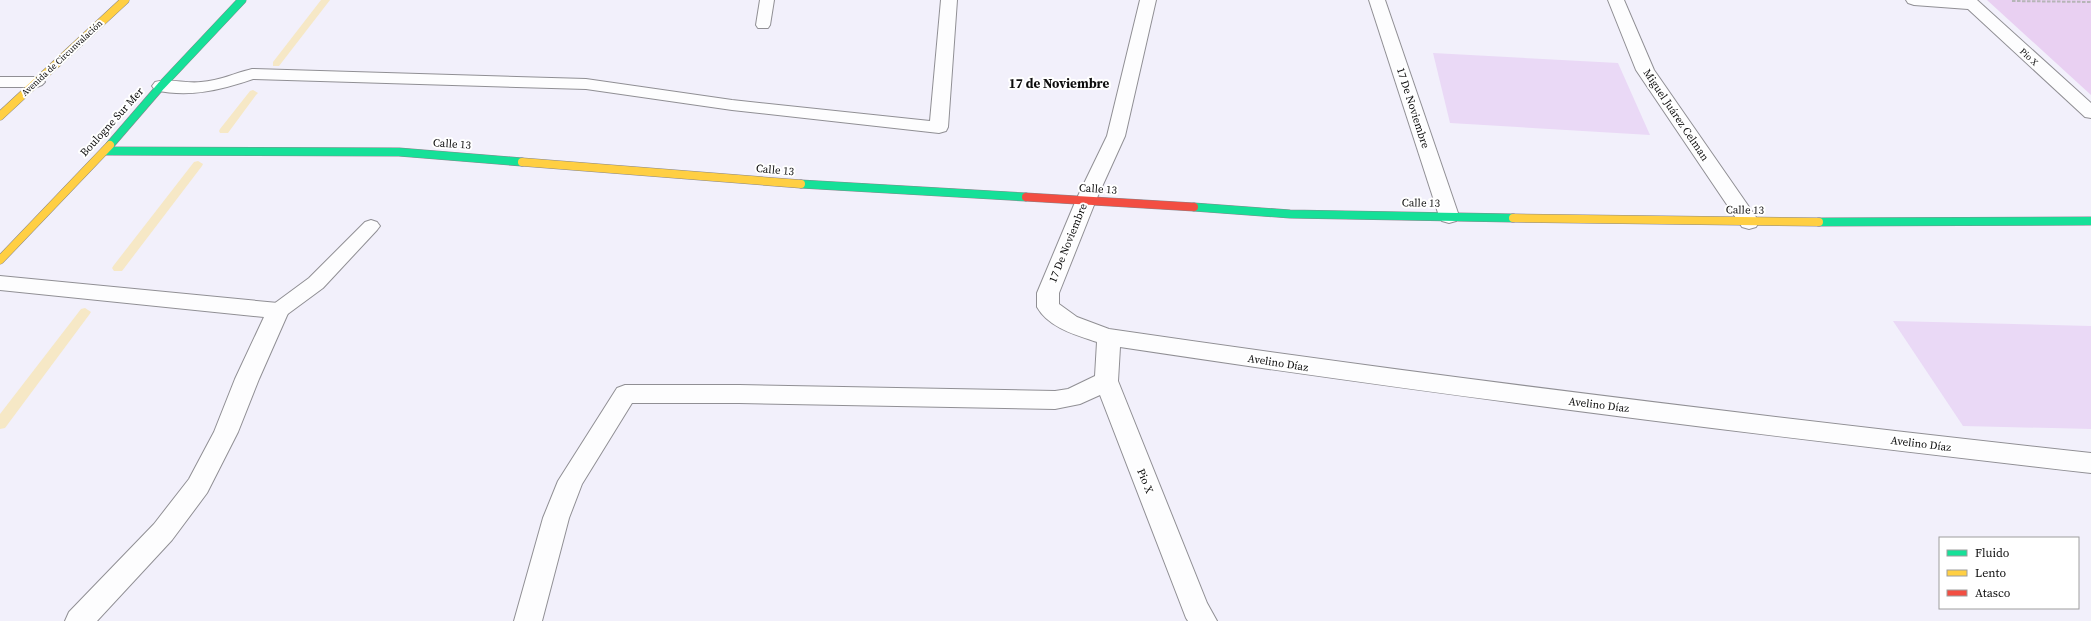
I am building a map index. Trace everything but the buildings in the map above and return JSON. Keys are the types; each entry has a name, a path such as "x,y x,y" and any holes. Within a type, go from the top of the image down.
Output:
{"street":[{"name":"Avenida de Circunvalación","path":"0,116 125,0"},
{"name":"Boulogne Sur Mer","path":"0,260 105,151 161,86 242,0"},
{"path":"161,86 199,88 214,86 252,74 586,84 732,105 939,127 950,0"},
{"name":"17 De Noviembre","path":"1109,337 1079,328 1062,320 1048,307 1048,293 1086,200 1116,136 1148,0"},
{"name":"17 De Noviembre","path":"1377,0 1449,216"},
{"name":"Miguel Juárez Celman","path":"1616,0 1645,70 1749,222"},
{"path":"1914,0 1970,2"},
{"name":"Pio X","path":"1970,2 2091,113"},
{"name":"Calle 13","path":"105,151 399,152 825,186 1086,200 1290,214 1749,222 2091,221"},
{"path":"0,283 278,311 247,380 226,432 198,486 163,532 79,621"},
{"name":"Pio X","path":"1109,337 1106,381 1196,609 1203,621"},
{"name":"Avelino Díaz","path":"1109,337 1318,369 1721,420 2091,463"},
{"path":"528,621 556,518 571,481 625,394 739,394 1055,400 1072,398 1106,381"}],"lane":[{"path":"763,25 767,0"},
{"path":"0,82 37,82"},
{"path":"278,311 316,283 371,226"}],"path":[{"path":"2005,1 2091,2"}],"shaded area":[{"path":"1987,0 2091,0 2091,95"},
{"path":"1433,53 1618,63 1650,135 1450,123"},
{"path":"1893,321 2091,326 2091,429 1963,426"}],"waterway":[{"path":"276,64 326,0"},
{"path":"224,131 253,93"},
{"path":"118,268 198,164"},
{"path":"0,424 85,312"}],"traffic: fast":[{"path":"110,145 161,86 242,0"},
{"path":"105,151 399,152 522,162"},
{"path":"801,184 1026,197"},
{"path":"1194,207 1290,214 1513,218"},
{"path":"1819,222 2091,221"}],"traffic: slow":[{"path":"0,116 125,0"},
{"path":"0,260 110,145"},
{"path":"522,162 801,184"},
{"path":"1513,218 1819,222"}],"traffic: jam":[{"path":"1026,197 1194,207"}],"district":[{"name":"17 de Noviembre","path":"1059,83"}]}
